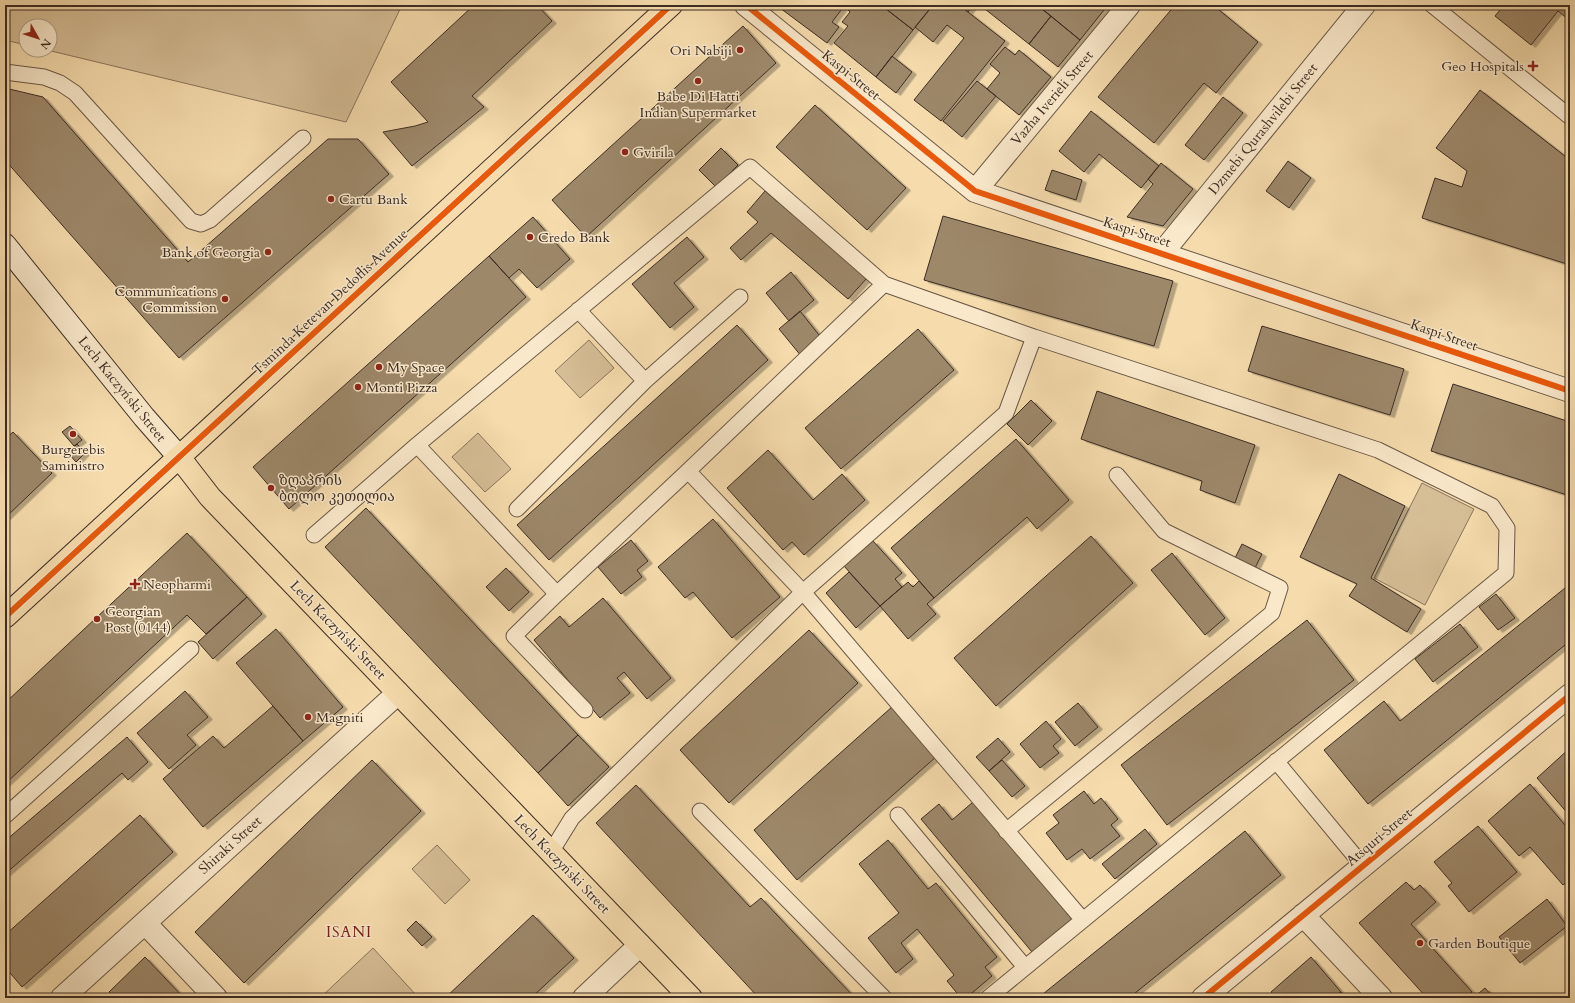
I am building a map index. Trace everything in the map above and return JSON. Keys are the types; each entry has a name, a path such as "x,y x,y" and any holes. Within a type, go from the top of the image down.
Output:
{"main road":[{"name":"Tsminda Ketevan Dedoflis Avenue","path":"5,617 671,5"},
{"name":"Lech Kaczyński Street","path":"178,457 210,497 691,998"}],"street":[{"name":"Kaspi Street","path":"746,5 974,191 1570,391"},
{"name":"Vazha Iverieli Street","path":"974,191 1129,5"},
{"name":"Dzmebi Qurashvilebi Street","path":"1162,253 1364,5"},
{"name":"Lech Kaczyński Street","path":"5,245 178,457"},
{"name":"Shiraki Street","path":"62,998 398,693"},
{"name":"Atsquri Street","path":"1203,998 1570,695"},
{"path":"1303,915 1380,998"},
{"path":"145,923 216,998"},
{"path":"584,998 640,945"}],"lane":[{"path":"1432,5 1570,117"},
{"path":"5,72 44,77 60,82 75,93 191,220 201,224 210,220 303,138"},
{"path":"314,535 417,445 750,167 884,284 1034,337 1378,450 1492,506 1507,528 1506,573 988,998"},
{"path":"585,710 514,636 884,284"},
{"path":"517,509 645,381 740,297"},
{"path":"578,310 645,381"},
{"path":"550,852 572,818 803,592 1006,413 1034,337"},
{"path":"417,445 557,594"},
{"path":"688,471 803,592 1083,920"},
{"path":"1006,831 1272,613 1280,588 1164,531 1117,475"},
{"path":"5,816 191,649"},
{"path":"1276,761 1363,866"},
{"path":"700,811 884,998"},
{"path":"898,815 1025,967"}],"shaded area":[{"path":"5,5 402,5 346,122 58,53 58,18 18,18 18,43 5,40"},
{"path":"589,340 614,368 580,398 555,371"},
{"path":"478,433 511,469 485,492 452,457"},
{"path":"1422,483 1474,509 1425,605 1374,578"},
{"path":"437,845 470,880 445,904 412,869"},
{"path":"373,948 417,996 415,998 320,998"}],"building":[{"path":"474,5 537,5 552,21 472,96 484,107 412,166 383,132 428,122 391,82"},
{"path":"776,5 845,5 832,22 839,27 827,43"},
{"path":"881,5 913,30 876,77 834,43 848,26 842,22 850,12 844,6"},
{"path":"881,5 933,5 913,30"},
{"path":"933,5 959,5 1005,41 941,121 914,100 964,38 947,25 933,42 915,27"},
{"path":"959,5 973,5 968,12"},
{"path":"980,5 1037,5 1051,16 1029,44"},
{"path":"1037,5 1108,5 1080,40"},
{"path":"1175,5 1213,5 1258,42 1216,93 1204,83 1154,143 1098,97"},
{"path":"1504,5 1570,5 1570,21 1558,11 1531,45 1495,16"},
{"path":"1051,16 1080,40 1058,67 1029,44"},
{"path":"743,26 776,63 586,237 552,200"},
{"path":"1005,47 1015,55 1019,50 1051,77 1019,115 987,89 1000,73 990,64"},
{"path":"892,56 912,72 896,93 876,77"},
{"path":"977,81 996,96 962,137 943,121"},
{"path":"5,88 43,97 188,262 328,139 358,139 389,174 179,358 5,160"},
{"path":"1480,90 1570,160 1570,265 1422,218 1435,178 1462,187 1467,171 1436,148"},
{"path":"1223,97 1243,113 1204,160 1185,145"},
{"path":"815,105 906,188 867,230 776,147"},
{"path":"1091,111 1159,166 1141,188 1099,154 1084,172 1059,151"},
{"path":"721,148 738,165 716,187 699,170"},
{"path":"1288,161 1311,178 1289,208 1266,191"},
{"path":"1161,163 1193,189 1163,226 1127,217 1153,184 1148,179"},
{"path":"1052,170 1082,180 1076,200 1045,190"},
{"path":"765,191 867,278 848,299 771,233 741,260 730,248 758,222 747,212"},
{"path":"943,216 1173,281 1154,346 924,280"},
{"name":"Credo Bank","path":"533,217 570,259 537,288 519,269 509,278 489,256"},
{"path":"687,237 704,257 674,283 694,307 670,328 632,284"},
{"path":"489,256 526,297 289,509 253,467"},
{"path":"791,272 814,300 789,321 766,293"},
{"path":"800,311 823,340 802,357 779,329"},
{"path":"737,325 768,360 549,560 517,525"},
{"path":"1262,326 1404,369 1390,415 1248,371"},
{"path":"918,329 954,370 841,469 805,428"},
{"path":"1453,384 1570,422 1570,496 1431,451"},
{"path":"1097,391 1255,445 1235,503 1200,490 1202,481 1081,439"},
{"path":"1031,400 1052,421 1028,445 1007,424"},
{"path":"70,426 82,440 74,446 62,432"},
{"path":"13,432 52,473 5,518 5,439"},
{"path":"1016,439 1069,500 1037,529 1027,517 934,598 891,548"},
{"path":"77,444 85,453 76,462 68,453"},
{"path":"768,450 813,500 842,474 865,500 804,555 792,542 783,550 727,488"},
{"path":"1339,474 1405,506 1371,578 1421,609 1407,632 1349,596 1357,584 1300,557"},
{"path":"366,508 578,735 538,773 325,547"},
{"path":"713,519 780,597 732,638 693,592 685,598 658,567"},
{"path":"187,533 247,597 206,634 187,615 5,784 5,703"},
{"path":"1091,536 1133,583 996,706 954,658"},
{"path":"631,540 648,561 637,570 642,577 621,594 598,567"},
{"path":"873,541 902,573 895,579 902,587 880,606 844,566"},
{"path":"1242,544 1262,554 1253,572 1233,562"},
{"path":"1172,553 1225,618 1205,635 1151,570"},
{"path":"506,568 529,592 509,611 486,587"},
{"path":"849,572 880,606 856,628 826,593"},
{"path":"919,581 934,598 927,604 936,614 908,639 880,606 908,582 913,587"},
{"path":"1570,584 1570,641 1368,804 1324,750 1384,701 1400,721"},
{"path":"1496,594 1515,618 1498,630 1479,607"},
{"path":"247,597 262,614 213,659 198,642"},
{"path":"603,598 671,678 647,699 624,672 617,678 630,693 600,718 534,640 560,616 569,627"},
{"path":"1307,620 1354,680 1167,825 1121,765"},
{"path":"1460,624 1478,647 1433,682 1415,659"},
{"path":"276,629 343,707 303,741 236,663"},
{"path":"809,630 858,683 729,803 680,750"},
{"path":"185,691 208,717 187,735 196,745 169,769 137,733"},
{"path":"1078,703 1098,727 1075,746 1055,722"},
{"path":"273,706 303,741 203,827 163,779 213,736 224,748"},
{"path":"893,706 937,756 797,880 754,830"},
{"path":"1046,721 1061,739 1053,746 1059,753 1040,768 1020,744"},
{"path":"578,735 609,767 568,806 538,773"},
{"path":"127,737 148,762 128,780 122,773 5,874 5,841"},
{"path":"998,738 1010,752 989,771 976,757"},
{"path":"1570,748 1570,816 1537,778"},
{"path":"372,760 421,811 244,983 195,932"},
{"path":"1002,760 1025,786 1012,797 989,771"},
{"path":"1530,784 1570,831 1570,879 1563,885 1530,847 1519,856 1488,821"},
{"path":"636,785 750,907 761,898 855,998 759,998 596,823"},
{"path":"1084,791 1094,804 1101,798 1118,819 1111,825 1120,836 1090,859 1082,849 1067,860 1046,833 1059,823 1053,815"},
{"path":"973,802 1072,919 1032,952 921,819 939,804 952,820"},
{"path":"140,815 173,852 22,987 5,967 5,935"},
{"path":"1478,826 1517,872 1469,912 1448,886 1452,883 1434,862"},
{"path":"1145,829 1157,844 1115,879 1102,864"},
{"path":"1245,831 1281,875 1129,998 1038,998"},
{"path":"888,840 928,889 936,883 997,957 985,967 992,976 966,998 961,998 947,981 954,975 917,929 901,943 913,959 896,973 868,938 899,913 859,864"},
{"path":"1406,882 1414,890 1420,885 1436,902 1411,924 1472,992 1465,998 1427,998 1359,923"},
{"path":"1547,899 1567,926 1520,963 1499,937"},
{"path":"533,915 574,958 531,998 445,998"},
{"path":"416,921 432,937 422,946 407,930"},
{"path":"145,957 184,998 115,998 109,992"},
{"path":"1311,957 1341,992 1333,998 1277,998 1271,992"},
{"path":"1485,988 1494,998 1473,998"},
{"path":"1341,992 1346,998 1333,998"}],"cycle path":[{"path":"5,617 671,5"},
{"path":"746,5 975,191 1570,391"},
{"path":"1203,998 1570,695"}],"place":[{"name":"Ori Nabiji","path":"740,50"},
{"name":"Geo Hospitals","path":"1533,66"},
{"name":"Babe Di Hatti Indian Supermarket","path":"698,81"},
{"name":"Gvirila","path":"625,152"},
{"name":"Cartu Bank","path":"331,199"},
{"name":"Credo Bank","path":"530,237"},
{"name":"Bank of Georgia","path":"268,252"},
{"name":"Communications Commission","path":"225,299"},
{"name":"My Space","path":"379,367"},
{"name":"Monti Pizza","path":"358,387"},
{"name":"Burgerebis Saministro","path":"73,434"},
{"name":"ზღაპრის ბოლო კეთილია","path":"271,488"},
{"name":"Neopharmi","path":"135,584"},
{"name":"Georgian Post (0144)","path":"97,619"},
{"name":"Magniti","path":"308,717"},
{"name":"Garden Boutique","path":"1420,943"}],"district":[{"name":"ISANI","path":"349,932"}]}
